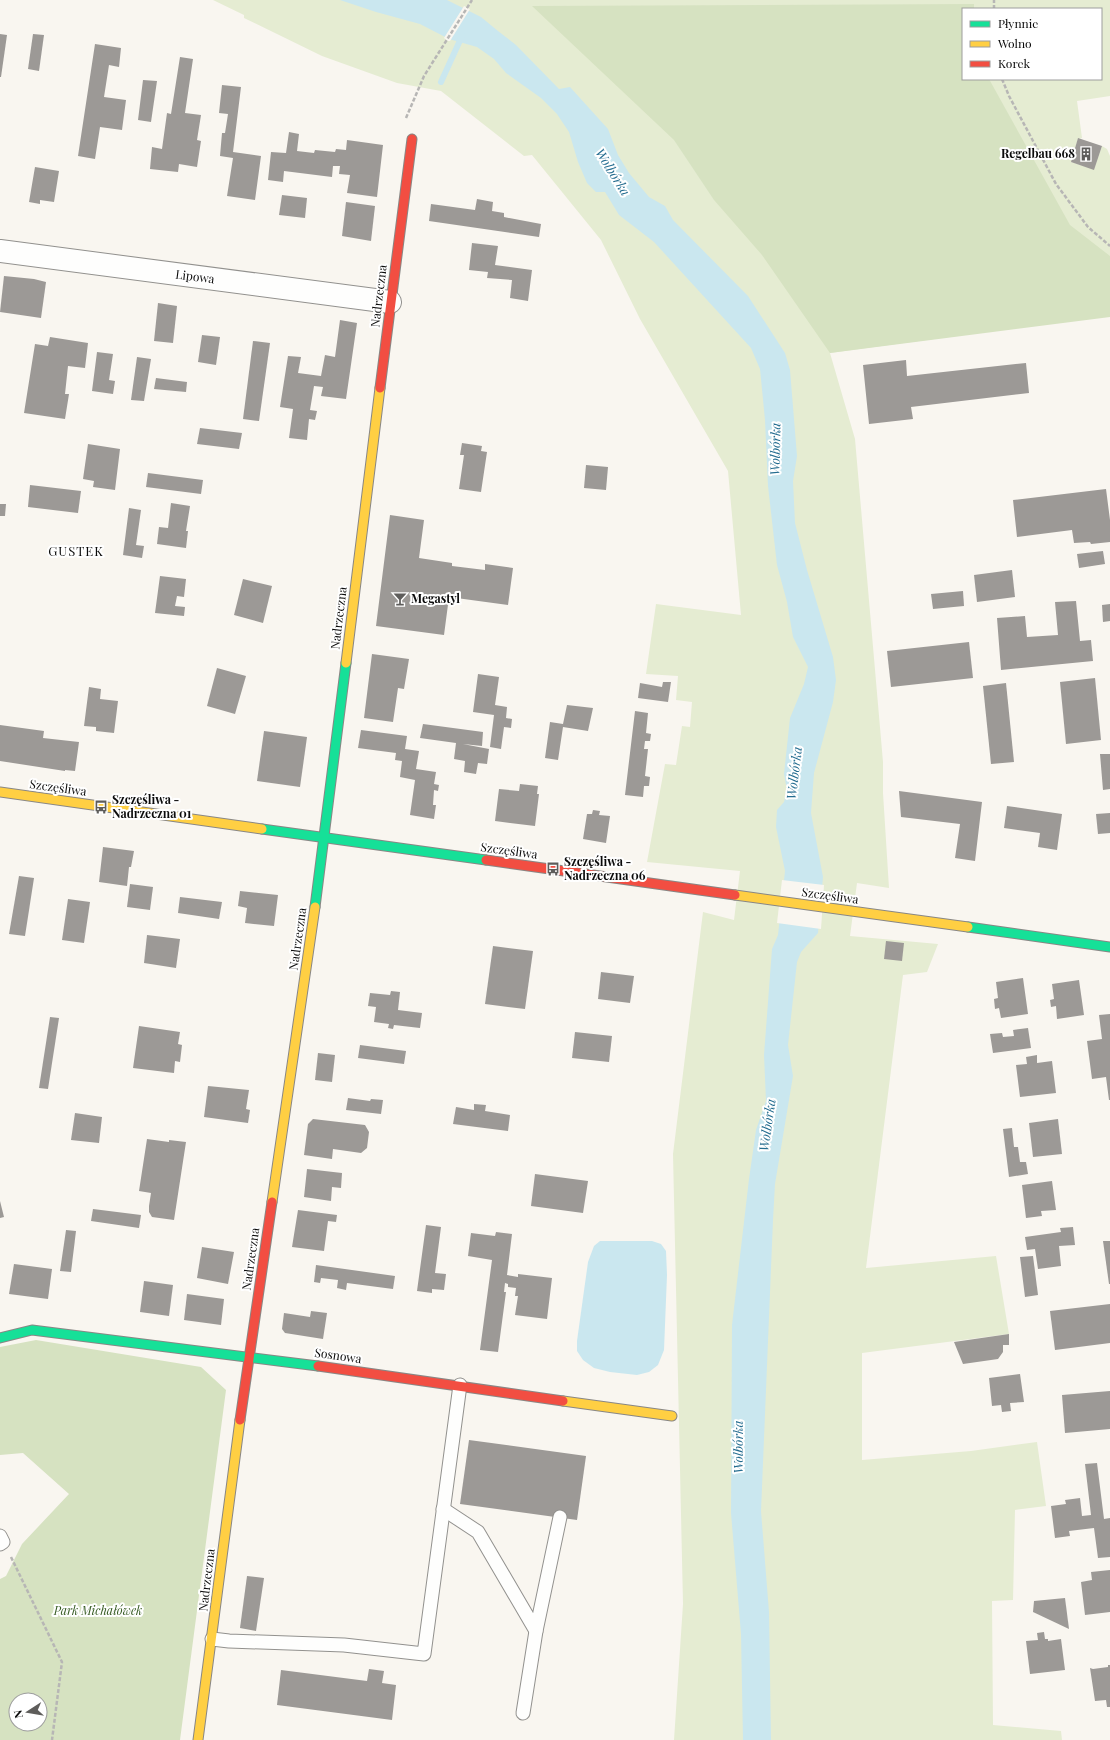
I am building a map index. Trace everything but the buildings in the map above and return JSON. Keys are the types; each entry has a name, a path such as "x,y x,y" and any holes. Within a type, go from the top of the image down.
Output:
{"street":[{"name":"Nadrzeczna","path":"198,1740 248,1356 325,838 390,302 412,139"},
{"name":"Lipowa","path":"0,251 390,302"},
{"name":"Szczęśliwa","path":"0,792 1110,947"},
{"name":"Sosnowa","path":"0,1338 32,1330 248,1356 672,1416"}],"lane":[{"path":"212,1639 229,1641 344,1645 424,1654 460,1385"},
{"path":"443,1509 478,1532 536,1631"},
{"path":"523,1713 536,1631 560,1518"}],"path":[{"path":"403,125 424,76 472,0"},
{"path":"1002,80 1009,96 1056,184 1088,227 1110,246"},
{"path":"1,1541 62,1662 52,1740"}],"green space":[{"path":"213,0 1110,0 1110,96 1077,101 1082,138 1078,139 1071,162 1094,169 1102,146 1107,149 1110,156 1110,315 830,353 855,439 883,762 883,793 889,888 857,883 850,936 938,944 927,972 903,975 866,1268 996,1256 1009,1334 862,1353 862,1460 971,1451 1037,1442 1046,1506 1015,1510 1013,1600 992,1601 993,1725 1061,1731 1062,1740 674,1740 683,1604 673,1154 703,912 734,920 740,871 647,862 665,764 676,765 682,726 690,727 692,702 676,700 678,676 646,674 656,604 741,615 728,471 640,319 601,240 532,155 524,156 441,91 397,83 322,56 244,18 244,15"},
{"path":"974,4 974,8 962,8 962,80 990,80 1070,225 1110,256 1110,317 830,353 762,255 714,200 674,140 532,6"},
{"name":"Park Michałówek","path":"36,1340 201,1367 226,1390 180,1740 0,1740 0,1579 6,1576 22,1544 69,1494 23,1453 0,1455 0,1347"}],"water":[{"name":"Wolbórka","path":"340,0 447,0 481,17 516,45 559,89 570,87 608,129 618,155 629,173 649,197 665,206 673,220 748,296 785,353 790,370 797,456 793,481 795,523 807,570 833,657 836,680 833,702 814,773 811,813 823,877 818,933 801,952 797,962 788,1045 793,1076 775,1184 761,1511 769,1612 771,1740 743,1740 741,1634 731,1513 732,1325 756,1130 766,1101 764,1055 772,949 778,935 785,871 776,827 777,810 784,802 787,790 784,774 790,718 804,684 808,667 793,637 787,602 777,565 768,486 765,420 760,369 751,348 654,242 619,215 605,192 596,192 587,183 578,162 569,132 557,114 541,98 506,73 494,59 477,47 449,39 420,24"},
{"path":"600,1241 652,1241 661,1244 666,1251 667,1275 664,1350 658,1365 649,1372 637,1375 610,1372 594,1368 583,1360 577,1351 577,1341 588,1262 594,1246"}],"pier":[{"path":"464,6 470,9 450,41 448,41 444,38"},
{"path":"782,880 824,885 821,929 777,923"}],"waterway":[{"path":"441,82 462,36"}],"traffic: fast":[{"path":"315,907 346,663"},
{"path":"262,829 486,860"},
{"path":"968,927 1110,947"},
{"path":"0,1338 32,1330 318,1366"}],"traffic: slow":[{"path":"346,663 380,388"},
{"path":"0,792 262,829"},
{"path":"735,895 968,927"},
{"path":"272,1202 315,907"},
{"path":"563,1401 672,1416"},
{"path":"198,1740 240,1420"}],"traffic: jam":[{"path":"380,388 412,139"},
{"path":"486,860 735,895"},
{"path":"240,1420 272,1202"},
{"path":"318,1366 563,1401"}],"place":[{"name":"Regelbau 668","path":"1086,154"},
{"name":"Megastyl","path":"400,599"},
{"name":"Szczęśliwa - Nadrzeczna 01","path":"101,807"},
{"name":"Szczęśliwa - Nadrzeczna 06","path":"553,869"}],"district":[{"name":"GUSTEK","path":"76,551"}]}
